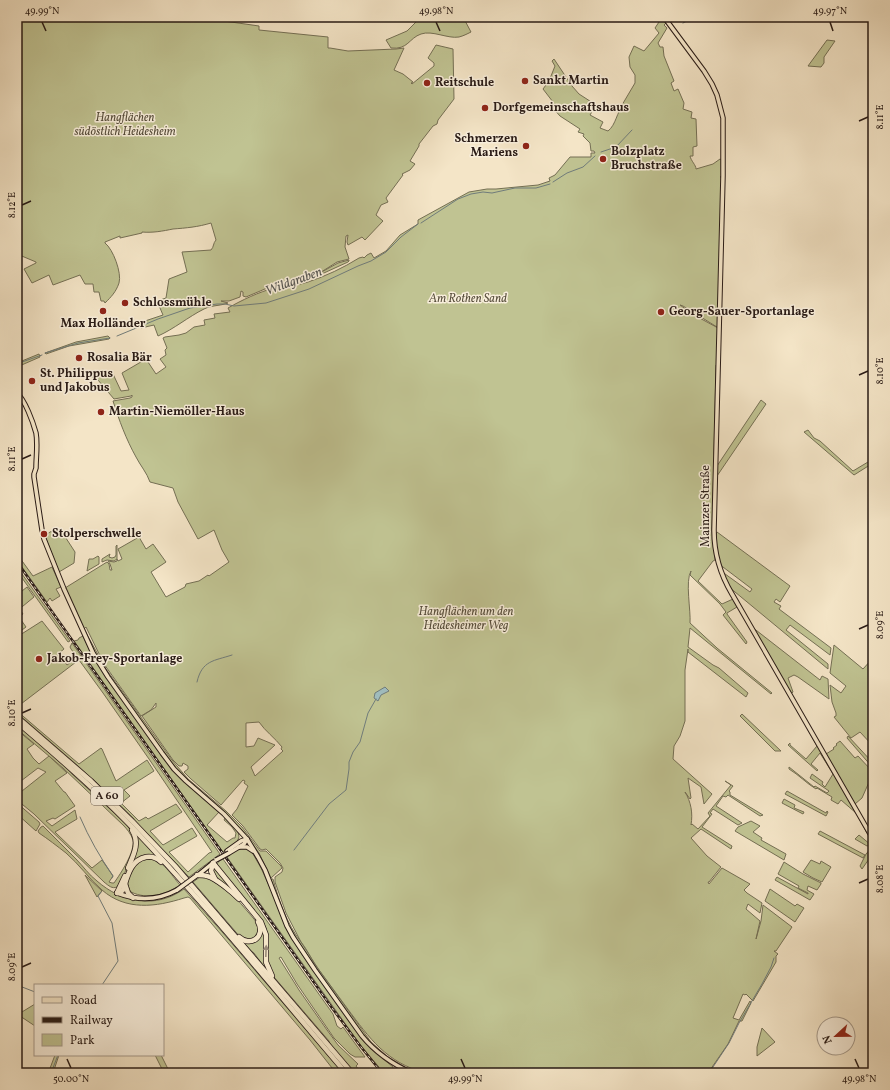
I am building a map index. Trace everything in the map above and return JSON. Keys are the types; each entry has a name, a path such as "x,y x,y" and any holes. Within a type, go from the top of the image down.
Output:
{"highway":[{"name":"A 60","path":"17,717 91,781 132,821 223,922 352,1073"},
{"name":"A 60","path":"17,722 65,763 128,823 170,868 346,1073"},
{"path":"117,893 136,849 135,836 128,823"},
{"path":"117,893 122,891 132,866 141,859 149,857 155,858 170,868"},
{"path":"214,862 211,871 216,880"},
{"path":"214,862 261,922 266,934 267,967 278,987"},
{"path":"197,876 207,876 216,880 237,897 256,919 261,929 260,935 256,940 247,942 244,941 223,922"},
{"path":"125,884 127,890 133,898"}],"main road":[{"name":"Mainzer Straße","path":"664,17 704,71 715,89 720,102 723,118 714,535 716,558 725,583 873,839"},
{"path":"17,393 24,402 36,432 36,468 34,474 42,530 53,563 71,606 100,665 162,753 186,781 224,814 247,840 258,857 293,937 356,1027 370,1045 383,1057 412,1073"},
{"path":"237,846 240,838 238,829"},
{"path":"117,893 133,898 145,899 158,898 169,894 197,876 237,846 244,844 247,840"},
{"path":"237,846 250,848 258,857"}],"green space":[{"name":"Hangflächen südöstlich Heidesheim","path":"17,17 196,17 259,26 259,30 328,37 328,48 348,51 404,48 394,70 403,74 413,82 411,83 412,84 434,66 434,63 428,58 436,45 453,49 454,99 438,120 437,124 433,126 419,144 410,161 415,164 410,170 402,174 403,175 386,198 388,202 381,205 376,215 383,221 365,240 362,237 348,245 348,235 346,236 345,247 349,259 337,262 318,274 338,263 349,260 348,262 313,278 272,286 246,297 243,296 243,292 241,291 240,297 229,301 221,301 228,303 204,309 158,336 154,325 141,328 139,323 163,315 157,301 166,298 169,279 187,272 182,252 212,249 216,240 211,223 158,232 142,232 120,238 120,236 105,242 111,250 116,262 120,279 115,292 105,303 104,301 101,301 99,292 94,292 93,284 85,284 80,275 53,285 49,275 32,283 24,269 36,262 17,254 17,247 19,244 17,242"},
{"path":"422,17 463,17 471,32 460,37 425,33 417,36 405,46 391,48 386,40 407,31"},
{"name":"Hangflächen um den Heidesheimer Weg","path":"654,17 662,17 666,23 664,25 667,28 658,43 660,47 663,47 664,56 674,81 671,83 674,91 678,89 684,103 683,109 692,112 691,118 696,119 697,146 693,147 693,156 690,156 696,169 713,164 720,159 722,160 722,176 720,177 722,177 717,327 680,305 694,315 718,328 712,530 715,560 698,581 722,604 733,599 737,607 727,614 747,642 746,644 723,615 726,612 720,604 690,575 691,571 688,582 690,623 717,648 772,693 771,694 690,628 688,647 719,668 748,693 746,697 688,652 688,649 685,670 685,721 680,736 674,746 673,759 712,794 704,804 701,787 688,778 690,799 685,792 691,808 691,825 692,824 698,829 710,816 708,813 731,785 725,781 733,786 729,791 730,795 763,815 760,816 728,795 726,797 723,796 716,806 742,823 738,825 713,809 710,813 712,814 702,827 732,846 731,849 701,829 691,838 707,856 721,867 708,882 709,884 722,868 750,884 744,890 762,903 760,913 748,904 746,909 760,921 756,939 761,921 763,905 792,927 776,951 774,951 778,954 776,956 776,962 753,1001 746,994 743,994 733,1018 739,1020 750,1001 751,1003 742,1021 739,1021 728,1044 708,1073 425,1073 400,1063 380,1048 363,1030 318,969 371,1042 388,1057 405,1067 421,1073 401,1067 382,1054 358,1029 293,935 283,914 271,879 273,879 288,920 301,942 286,913 275,882 275,877 282,872 283,868 280,863 266,849 260,849 243,826 232,815 237,809 248,786 244,783 245,781 243,780 221,805 191,779 184,772 188,769 188,766 183,763 182,766 179,766 173,760 142,716 156,707 156,703 151,710 141,716 104,664 86,627 84,629 65,588 107,562 110,570 112,570 108,561 117,561 117,559 118,561 122,559 118,549 139,537 146,549 153,544 166,562 151,572 166,597 185,587 186,584 199,581 208,575 209,576 229,562 222,550 214,530 198,539 178,502 173,488 150,482 129,443 113,401 130,398 132,395 114,399 98,380 93,380 92,377 113,374 121,391 129,390 122,373 146,359 156,374 166,367 160,359 166,355 165,350 167,348 163,338 186,333 194,327 205,325 204,320 215,318 214,314 230,312 228,308 262,292 278,287 315,280 359,258 364,258 371,253 374,258 386,251 400,235 418,224 418,220 469,192 538,185 550,181 549,178 555,175 570,157 591,157 591,153 595,153 594,151 591,151 590,143 583,136 584,134 578,132 580,129 560,116 552,107 553,102 543,89 549,81 555,66 552,61 554,59 579,94 596,105 590,115 603,122 600,128 608,131 613,125 619,111 623,106 622,105 635,83 635,75 630,67 629,57 634,46 644,51 659,33 655,28 659,22","holes":["259,722 282,747 281,749 283,751 255,776 251,767 275,745 258,738 254,746 246,747 246,723"]},
{"path":"827,40 835,41 824,57 824,63 821,67 808,66"},
{"path":"108,336 110,338 109,339 69,346 46,354 45,353 76,342"},
{"path":"39,354 40,357 17,367 17,363"},
{"path":"761,400 766,404 717,476 717,466"},
{"path":"808,430 814,438 820,441 853,471 873,459 873,463 854,475 804,432"},
{"path":"56,530 62,532 75,552 74,563 59,572 45,536"},
{"path":"717,532 790,586 780,602 776,599 774,602 781,606 779,609 831,648 830,655 790,625 786,630 828,664 828,669 729,587 721,571 750,592 752,589 719,564 717,552"},
{"path":"117,545 117,559 114,561 107,560 102,562 102,559 110,554 109,557 115,557"},
{"path":"17,554 33,576 52,567 61,587 56,589 60,596 52,601 50,598 47,602 17,560"},
{"path":"98,556 99,564 87,571 89,559 93,559"},
{"path":"17,567 70,641 68,642 17,571"},
{"path":"27,587 34,597 17,611 17,595"},
{"name":"Jakob-Frey-Sportanlage","path":"21,611 23,614 19,617 26,627 18,633 20,635 42,621 64,649 58,654 67,665 74,660 76,662 17,707 17,615"},
{"path":"752,627 820,680 822,676 828,679 829,699 794,675 788,678 793,692 791,694"},
{"path":"85,631 106,669 172,760 188,779 226,811 242,827 260,851 266,851 281,866 282,868 271,878 259,853 244,832 211,800 187,780 162,751 109,676 94,651"},
{"path":"83,636 91,653 158,751 168,763 219,811 238,831 239,837 237,842 223,852 74,641 78,640","holes":["219,812 225,818 224,820 236,833 235,838 227,842 207,825"]},
{"path":"72,643 220,854 189,877 104,790 17,713 17,711 79,764 101,748 116,781 147,760 154,771 124,790 130,796 121,803 139,821 146,817 148,819 176,804 182,812 150,831 163,845 192,828 197,836 169,852 188,872 212,852 149,759 71,649 70,647"},
{"path":"834,645 863,669 872,659 873,660 873,746 860,732 851,738 834,717 836,716 836,713 832,702 830,685 841,693 846,686 830,673"},
{"path":"742,714 781,751 775,751 740,716"},
{"path":"17,725 66,766 72,774 125,823 131,831 134,839 133,850 126,871 117,887 115,888 109,886 104,882 34,814 17,800 17,795 46,772 38,768 17,784 17,730 34,744 27,749 39,764 49,756 17,729","holes":["50,757 123,825 131,836 133,840 132,850 127,862 114,883 109,882 113,876 102,860 92,868 55,832 77,819 75,810 52,826 46,821 53,818 55,819 75,806 55,781 67,773"]},
{"path":"808,730 871,837 868,835 856,813 841,800 838,804 831,800 832,797 817,788 812,787 789,769 789,767 814,787 815,786 827,793 829,791 810,778 812,774 823,782 822,784 825,787 833,774 820,753 811,764 818,770 817,771 788,745 790,743 790,745 806,759 817,746"},
{"path":"848,736 873,763 873,768 847,738"},
{"path":"840,741 855,758 858,756 871,770 873,768 873,773 862,798 855,804 826,754 834,749 833,748 837,745 836,744"},
{"path":"787,791 826,813 827,811 826,816 785,794"},
{"path":"784,799 795,805 794,808 804,812 803,814 782,803"},
{"path":"17,803 39,822 40,824 36,831 17,814"},
{"path":"751,821 760,826 753,832 762,838 761,840 786,854 784,860 735,831 738,827"},
{"path":"43,826 94,879 117,894 139,901 151,901 173,895 184,889 343,1073 336,1073 190,898 188,897 163,904 142,905 131,904 111,897 97,886 66,853 39,833 38,831"},
{"path":"820,831 865,855 863,858 818,834"},
{"path":"135,832 159,859 147,856 130,868 133,861"},
{"path":"859,835 871,845 867,846 855,839"},
{"path":"873,846 873,861 869,859 862,869 860,866 866,854"},
{"path":"239,848 247,848 253,854 261,868 294,941 302,954 368,1045 393,1067 392,1073 384,1073 361,1046 227,857"},
{"path":"148,859 162,865 170,872 180,885 162,894 150,896 144,896 131,892 128,884 130,872 138,862"},
{"path":"223,859 333,1014 337,1026 341,1029 343,1027 365,1057 355,1057 350,1054 334,1038 297,984 281,957 279,958 299,990 338,1045 358,1064 356,1066 361,1073 355,1073 274,977 270,970 267,957 268,940 266,928 262,920 218,868 217,864"},
{"path":"811,860 820,864 821,861 831,867 822,882 803,872"},
{"path":"784,862 821,883 817,890 808,886 807,890 814,894 810,900 775,880 777,877 808,894 798,888 799,886 778,874"},
{"path":"213,867 242,900 218,879 214,874"},
{"path":"85,875 102,891 97,897"},
{"path":"200,877 209,878 236,898 254,919 258,925 258,934 251,941 241,938 193,882"},
{"path":"770,889 795,906 797,904 804,908 795,922 765,901"},
{"path":"264,929 268,972 254,953 241,940 252,942"},
{"path":"34,1005 34,1025 20,1016 17,1017 17,1015"},
{"path":"762,1028 775,1042 757,1056 757,1047"},
{"path":"55,1056 59,1056 53,1073 46,1073 49,1071"},
{"path":"156,1056 162,1056 170,1073 164,1073"}],"water":[{"path":"385,687 389,691 381,695 378,701 374,698 375,693"}],"waterway":[{"path":"689,20 693,17"},
{"path":"683,23 687,21"},
{"path":"601,152 616,147 632,130"},
{"path":"553,182 567,173 583,167 595,156"},
{"path":"421,223 458,199 471,194 483,192 492,193 515,188 536,188 550,184"},
{"name":"Wildgraben","path":"117,336 190,308 217,304 234,306 266,303 309,289 371,261 386,252 401,237 418,224"},
{"name":"Wildgraben","path":"45,353 78,343 110,338"},
{"name":"Wildgraben","path":"17,365 42,355"},
{"path":"197,682 202,669 206,665 214,660 232,655"},
{"path":"294,850 329,804 346,790 349,762 353,752 360,742 368,713 376,699"},
{"path":"80,817 95,847 113,876 112,878"},
{"path":"101,892 98,896 112,923 118,961 103,984"},
{"path":"709,1073 729,1043 762,984 774,958"},
{"path":"17,985 34,992"},
{"path":"51,1073 58,1056"}],"railway":[{"path":"17,562 332,1008 382,1073"}],"place":[{"name":"Sankt Martin","path":"525,81"},
{"name":"Reitschule","path":"427,83"},
{"name":"Dorfgemeinschaftshaus","path":"485,108"},
{"name":"Schmerzen Mariens","path":"526,146"},
{"name":"Bolzplatz Bruchstraße","path":"603,159"},
{"name":"Schlossmühle","path":"125,303"},
{"name":"Max Holländer","path":"103,311"},
{"name":"Georg-Sauer-Sportanlage","path":"661,312"},
{"name":"Rosalia Bär","path":"79,358"},
{"name":"St. Philippus und Jakobus","path":"32,381"},
{"name":"Martin-Niemöller-Haus","path":"101,412"},
{"name":"Stolperschwelle","path":"44,534"},
{"name":"Jakob-Frey-Sportanlage","path":"39,659"}],"park label":[{"name":"Am Rothen Sand","path":"468,299"}]}
